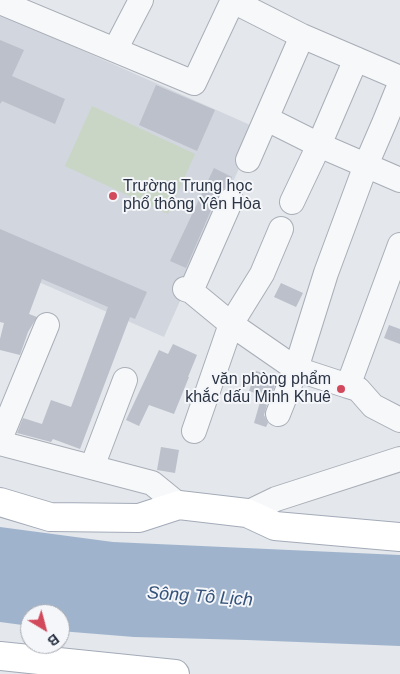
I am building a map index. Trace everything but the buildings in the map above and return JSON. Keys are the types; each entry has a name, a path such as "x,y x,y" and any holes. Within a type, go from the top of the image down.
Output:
{"main road":[{"path":"0,502 50,518 139,518 179,505 247,512 275,526 400,537"},
{"path":"0,656 175,674"}],"street":[{"path":"115,50 142,0"},
{"path":"7,3 194,83 233,1 302,36 400,78"},
{"path":"248,160 302,36"},
{"path":"292,202 356,59"},
{"path":"278,414 296,369 326,273 366,165 400,84"},
{"path":"267,119 319,145 400,180"},
{"path":"231,200 188,290 231,324 296,369 358,389 372,406 400,420"},
{"path":"194,431 231,324 262,274 281,229"},
{"path":"348,386 395,276 400,245"},
{"path":"47,325 0,441 152,483 179,505"},
{"path":"92,467 125,380"},
{"path":"247,512 276,499 400,459"}],"shaded area":[{"name":"Trường Trung học phổ thông Yên Hòa","path":"0,14 257,128 164,337 0,265"}],"green space":[{"path":"92,106 195,154 168,214 65,166"}],"water":[{"name":"Sông Tô Lịch","path":"0,527 113,542 400,555 400,646 134,637 70,632 70,604 20,604 20,625 0,622"}],"place":[{"name":"Trường Trung học phổ thông Yên Hòa","path":"113,196"},
{"name":"văn phòng phẩm khắc dấu Minh Khuê","path":"341,389"}]}
